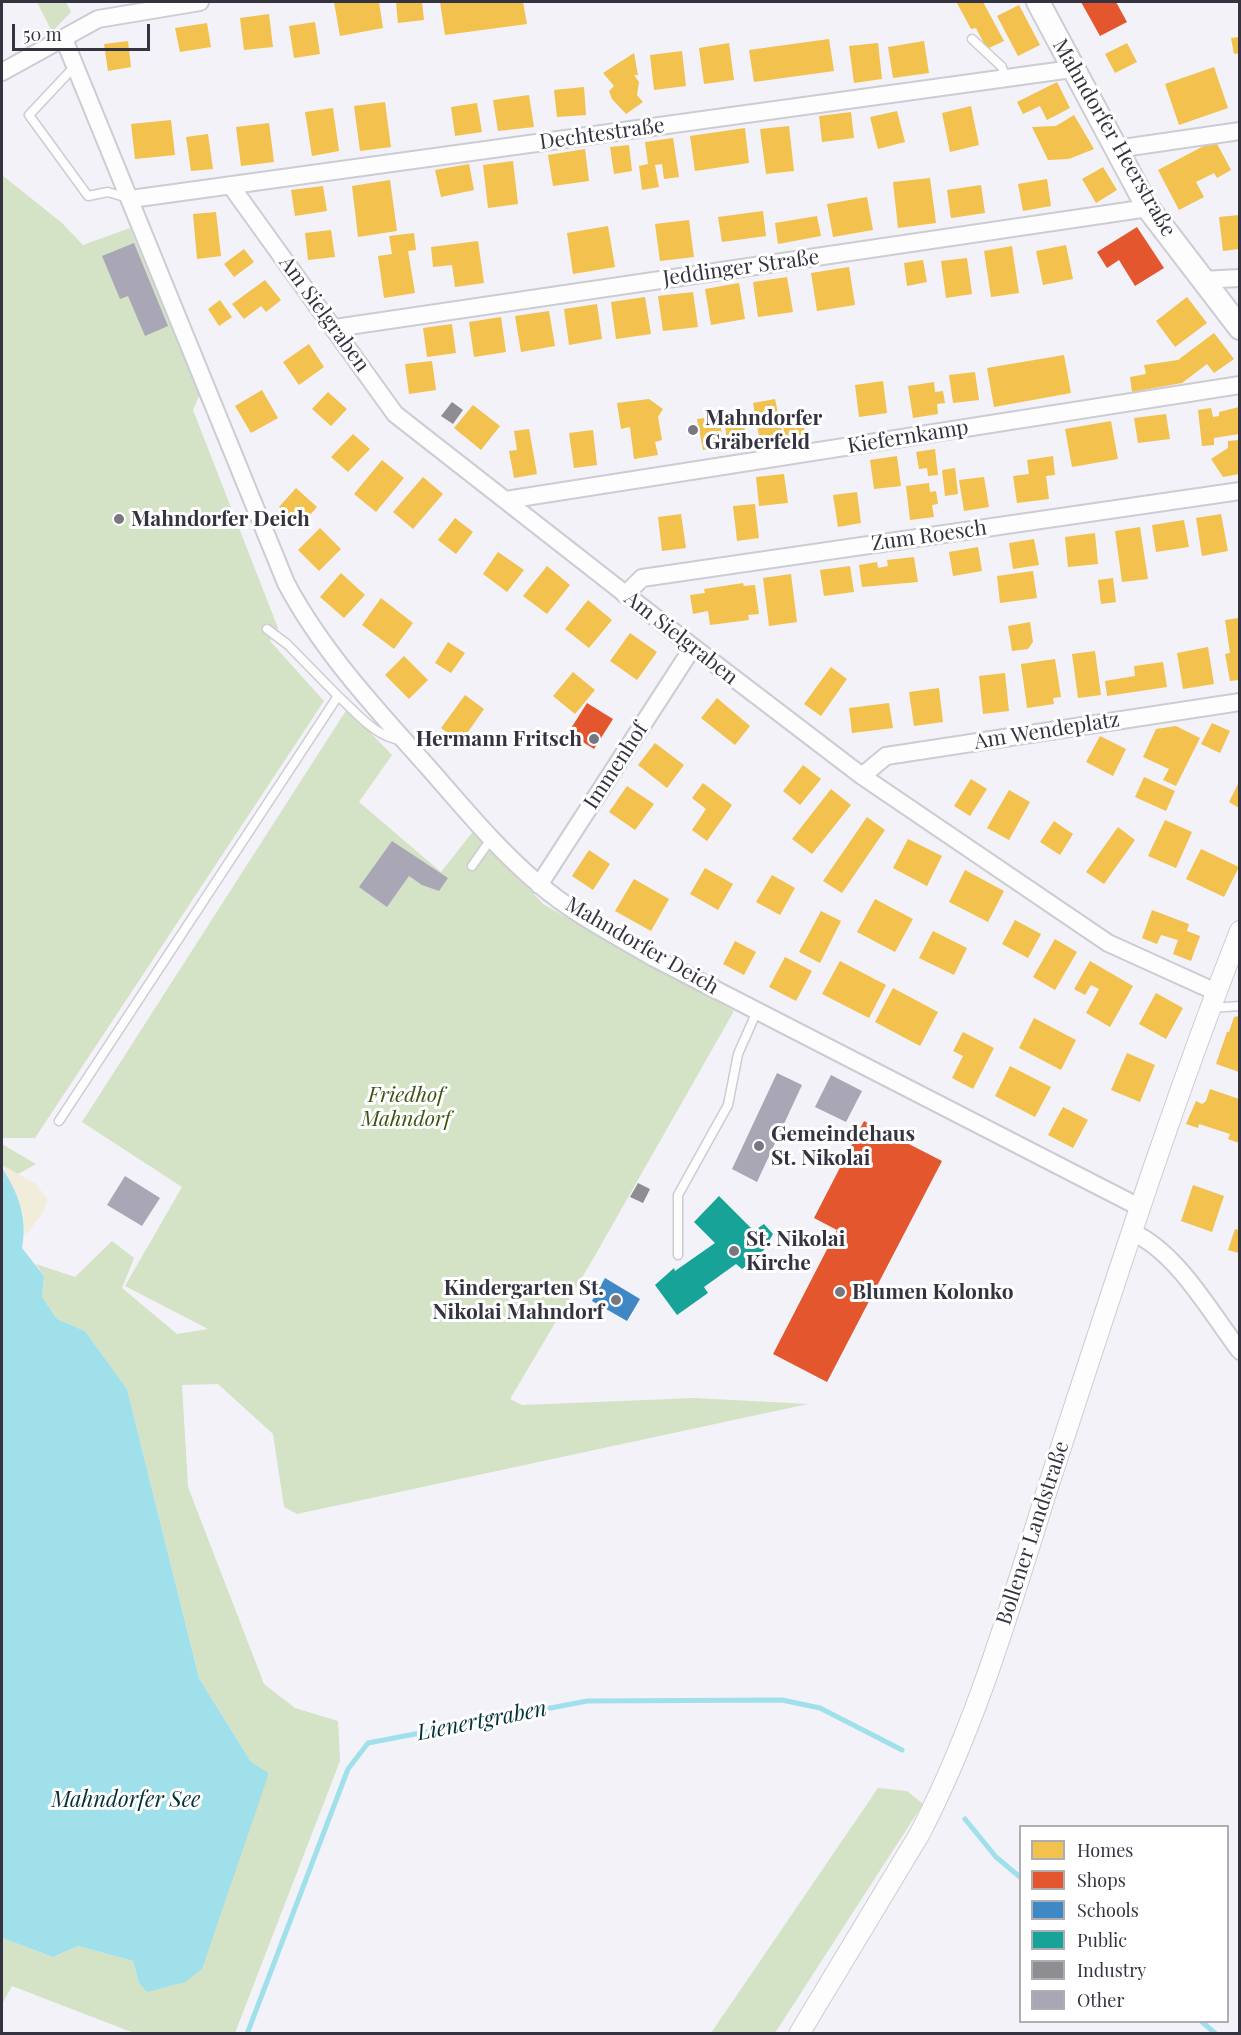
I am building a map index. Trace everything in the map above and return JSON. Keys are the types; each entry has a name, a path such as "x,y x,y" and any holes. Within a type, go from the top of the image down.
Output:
{"main road":[{"name":"Mahndorfer Heerstraße","path":"1038,2 1148,208 1239,327"}],"street":[{"path":"2,72 98,19 144,9 200,2"},
{"name":"Mahndorfer Deich","path":"64,39 286,583 305,620 404,740 491,838 540,885 582,916 654,958 1141,1208"},
{"name":"Dechtestraße","path":"131,199 1072,69"},
{"path":"1116,149 1239,131"},
{"name":"Am Sielgraben","path":"231,186 395,414 625,595 862,776 1108,943 1213,1000"},
{"name":"Jeddinger Straße","path":"335,328 1148,208"},
{"path":"1201,280 1239,278"},
{"name":"Kiefernkamp","path":"506,500 1239,385"},
{"name":"Zum Roesch","path":"625,595 642,578 1239,491"},
{"name":"Immenhof","path":"540,885 693,647"},
{"name":"Am Wendeplatz","path":"862,776 886,756 1239,702"},
{"name":"Bollener Landstraße","path":"799,2034 919,1835 962,1741 1132,1232 1239,932"},
{"path":"1132,1232 1149,1239 1166,1253 1239,1352"}],"lane":[{"path":"972,39 1002,67 1005,78"},
{"path":"75,66 29,115 88,196 108,192 131,199"},
{"path":"267,629 287,644 369,725 389,738 404,740"},
{"path":"59,1121 338,696"},
{"path":"472,866 491,838"},
{"path":"1213,1000 1239,1006"},
{"path":"678,1255 678,1195 728,1105 738,1054 758,1010"}],"green space":[{"path":"37,2 66,2 71,12 52,32"},
{"name":"Mahndorfer Deich","path":"2,175 62,223 83,245 130,228 200,394 193,410 278,628 270,641 324,701 35,1138 2,1138"},
{"name":"Friedhof Mahndorf","path":"347,709 392,755 359,802 441,872 475,829 543,904 734,1011 593,1259 510,1399 522,1405 695,1398 808,1404 297,1514 284,1507 273,1434 218,1384 182,1385 188,1487 264,1684 295,1708 338,1721 340,1761 235,2033 134,2033 12,1986 2,2004 2,1938 53,1957 78,1946 133,1961 139,1983 260,1797 269,1773 251,1762 199,1678 127,1389 85,1331 57,1319 42,1297 44,1276 36,1264 75,1277 112,1241 134,1258 122,1288 177,1334 208,1329 125,1286 182,1187 82,1122"},
{"path":"2,1144 36,1164 18,1174 2,1165"},
{"path":"878,1788 907,1791 923,1804 775,2033 711,2033"}],"sand":[{"path":"2,1165 36,1184 47,1199 44,1211 25,1236 23,1212"}],"water":[{"name":"Mahndorfer See","path":"2,1168 13,1186 23,1216 22,1248 44,1276 42,1297 57,1319 85,1331 127,1389 199,1678 251,1762 269,1773 202,1969 185,1982 147,1992 139,1983 133,1961 78,1946 53,1957 2,1938"}],"building: Homes":[{"path":"334,2 379,2 383,28 340,36"},
{"path":"396,2 422,2 424,20 398,23"},
{"path":"440,2 523,2 527,24 445,35"},
{"path":"983,2 1004,41 987,49 976,28 971,29 957,3"},
{"path":"1019,5 1040,45 1018,56 997,16"},
{"path":"269,14 273,47 244,50 240,18"},
{"path":"315,22 320,54 294,58 289,26"},
{"path":"207,23 211,47 180,52 175,28"},
{"path":"1239,37 1239,53 1234,54 1231,38"},
{"path":"829,39 834,71 754,82 749,50"},
{"path":"128,41 131,67 108,71 104,44"},
{"path":"924,41 929,73 893,78 888,47"},
{"path":"729,43 734,80 704,84 699,48"},
{"path":"878,43 882,79 854,83 849,46"},
{"path":"1127,43 1137,62 1115,73 1105,54"},
{"path":"682,51 686,86 654,90 650,55"},
{"path":"634,53 638,75 634,75 639,82 637,95 643,102 626,114 612,99 609,91 614,86 603,73"},
{"path":"1214,67 1228,108 1179,125 1165,84"},
{"path":"1057,82 1070,108 1047,120 1040,106 1023,114 1017,102"},
{"path":"584,87 586,115 557,117 554,90"},
{"path":"529,95 534,127 498,131 493,100"},
{"path":"385,102 391,147 360,151 354,106"},
{"path":"477,103 482,132 455,136 451,107"},
{"path":"971,106 979,145 950,152 942,113"},
{"path":"333,108 339,151 312,156 305,112"},
{"path":"897,111 905,142 878,149 870,117"},
{"path":"851,112 854,138 822,142 819,116"},
{"path":"1074,115 1094,149 1069,159 1048,160 1032,127 1056,126"},
{"path":"171,120 175,155 135,159 131,124"},
{"path":"269,123 274,162 241,166 236,127"},
{"path":"789,126 794,171 766,174 760,129"},
{"path":"745,128 749,163 695,171 690,136"},
{"path":"208,134 213,169 191,171 186,137"},
{"path":"673,138 679,177 664,179 662,164 655,165 659,187 642,190 639,166 648,164 645,142"},
{"path":"1215,140 1231,170 1217,178 1214,173 1196,182 1204,197 1179,210 1158,170"},
{"path":"629,145 632,171 614,174 610,147"},
{"path":"585,149 589,181 553,186 548,155"},
{"path":"513,161 518,204 488,208 483,165"},
{"path":"469,164 474,190 441,197 435,170"},
{"path":"1103,167 1117,190 1096,203 1082,179"},
{"path":"930,178 936,223 898,228 893,182"},
{"path":"1047,179 1051,206 1023,211 1018,184"},
{"path":"390,180 397,231 358,237 352,186"},
{"path":"981,185 985,213 951,218 947,190"},
{"path":"323,186 327,211 295,216 291,190"},
{"path":"867,197 873,230 833,237 827,204"},
{"path":"763,211 766,236 722,242 718,217"},
{"path":"216,212 221,256 197,259 193,214"},
{"path":"1239,215 1239,249 1223,251 1219,217"},
{"path":"817,216 821,236 778,244 775,223"},
{"path":"689,220 694,257 660,261 655,224"},
{"path":"608,226 615,267 573,274 567,233"},
{"path":"331,230 335,257 308,260 305,233"},
{"path":"414,233 416,250 408,251 415,293 384,298 378,256 392,254 389,236"},
{"path":"478,241 484,283 455,287 452,265 433,267 431,247"},
{"path":"1066,245 1073,279 1043,285 1036,251"},
{"path":"1012,246 1019,293 991,297 984,251"},
{"path":"244,249 254,262 234,277 224,264"},
{"path":"967,258 972,294 946,298 941,261"},
{"path":"923,260 927,282 907,286 904,263"},
{"path":"849,267 855,305 817,311 811,273"},
{"path":"787,277 793,312 758,317 753,282"},
{"path":"265,280 281,300 266,312 261,306 244,319 232,304"},
{"path":"739,283 745,319 711,325 705,289"},
{"path":"693,292 698,327 663,331 658,296"},
{"path":"645,297 651,334 616,339 611,302"},
{"path":"1187,297 1207,323 1175,347 1156,321"},
{"path":"220,300 232,317 219,326 208,309"},
{"path":"597,304 602,339 569,345 564,309"},
{"path":"549,311 555,346 521,352 515,316"},
{"path":"501,317 506,352 474,357 469,322"},
{"path":"452,324 456,353 427,357 423,328"},
{"path":"1214,333 1234,359 1214,373 1207,364 1182,383 1132,392 1130,377 1146,374 1144,365 1178,360"},
{"path":"309,344 324,367 299,385 283,362"},
{"path":"1064,355 1071,393 994,407 987,368"},
{"path":"432,361 436,390 409,394 405,364"},
{"path":"975,372 979,400 953,403 949,375"},
{"path":"883,381 887,413 859,417 855,385"},
{"path":"934,382 935,392 943,391 945,403 937,404 938,414 913,418 908,386"},
{"path":"262,390 278,418 251,433 235,406"},
{"path":"328,392 347,409 331,426 312,409"},
{"path":"649,399 663,409 658,417 662,440 655,442 658,455 634,459 630,427 621,429 617,403"},
{"path":"775,399 783,437 760,441 753,403"},
{"path":"473,405 500,426 481,450 454,428"},
{"path":"1239,407 1239,434 1214,438 1214,445 1202,446 1198,410 1211,408 1213,417 1219,416 1219,412"},
{"path":"802,410 805,435 785,438 781,413"},
{"path":"1166,414 1170,439 1138,443 1134,418"},
{"path":"743,415 747,445 728,448 724,418"},
{"path":"719,416 724,446 703,450 697,419"},
{"path":"1111,421 1118,459 1072,467 1065,429"},
{"path":"529,429 537,474 514,478 509,451 517,450 514,431"},
{"path":"593,430 597,465 574,468 569,433"},
{"path":"353,434 370,449 348,472 331,457"},
{"path":"1239,440 1239,474 1223,477 1211,459 1228,448 1228,441"},
{"path":"935,449 938,475 928,476 927,468 919,469 916,452"},
{"path":"897,456 901,486 874,489 870,460"},
{"path":"1053,456 1055,475 1046,476 1049,499 1017,503 1013,476 1029,474 1027,460"},
{"path":"382,460 404,478 376,512 354,494"},
{"path":"955,468 958,494 945,496 942,470"},
{"path":"784,474 788,503 759,506 756,477"},
{"path":"423,477 443,494 413,529 393,512"},
{"path":"984,477 989,507 964,511 959,480"},
{"path":"929,483 930,492 936,491 938,504 932,505 934,517 910,520 906,486"},
{"path":"296,488 317,507 300,526 279,507"},
{"path":"857,492 861,523 838,527 833,495"},
{"path":"755,504 759,538 737,541 733,506"},
{"path":"681,514 686,548 662,551 658,517"},
{"path":"1221,514 1228,551 1202,556 1196,518"},
{"path":"455,518 473,532 456,554 438,540"},
{"path":"1184,520 1189,547 1156,552 1152,525"},
{"path":"1140,527 1148,579 1122,582 1115,531"},
{"path":"320,528 341,549 319,571 298,550"},
{"path":"1095,533 1098,564 1068,567 1065,537"},
{"path":"1034,539 1039,565 1013,569 1009,543"},
{"path":"978,547 982,571 953,576 949,552"},
{"path":"498,552 524,570 507,592 483,574"},
{"path":"914,557 918,582 862,587 859,565 877,562 878,568 888,566 887,560"},
{"path":"547,566 570,585 547,614 523,596"},
{"path":"850,566 854,592 824,596 820,570"},
{"path":"1033,571 1037,598 1000,603 997,576"},
{"path":"341,573 365,595 344,618 320,597"},
{"path":"791,574 797,622 769,626 763,578"},
{"path":"1113,578 1116,602 1101,604 1098,580"},
{"path":"743,583 744,586 755,585 759,614 748,615 749,620 710,625 708,611 693,614 690,595 705,593 704,589"},
{"path":"381,598 413,623 394,649 362,625"},
{"path":"588,600 612,620 589,648 565,629"},
{"path":"1239,618 1239,680 1230,681 1225,654 1230,653 1225,620"},
{"path":"1030,622 1033,642 1028,649 1012,651 1008,626"},
{"path":"630,633 657,652 637,680 610,661"},
{"path":"448,642 465,653 451,673 435,663"},
{"path":"1208,647 1214,684 1183,689 1177,653"},
{"path":"1095,651 1101,695 1078,698 1072,654"},
{"path":"404,656 428,680 409,699 385,675"},
{"path":"1055,659 1061,697 1053,698 1054,704 1027,708 1021,664"},
{"path":"1163,662 1167,687 1107,696 1105,681 1135,676 1134,666"},
{"path":"831,667 847,679 821,716 804,704"},
{"path":"573,672 595,690 575,714 553,696"},
{"path":"1005,673 1009,711 983,714 979,676"},
{"path":"939,688 943,722 914,726 909,692"},
{"path":"465,695 484,709 461,742 441,728"},
{"path":"717,698 750,726 735,745 701,718"},
{"path":"889,703 893,728 852,733 849,708"},
{"path":"1212,723 1230,731 1220,753 1201,744"},
{"path":"1176,726 1200,738 1176,786 1163,780 1169,769 1143,757 1156,729"},
{"path":"1100,736 1126,749 1113,776 1086,762"},
{"path":"655,743 684,765 667,788 638,765"},
{"path":"803,765 821,779 800,805 783,791"},
{"path":"1144,777 1175,791 1166,811 1135,797"},
{"path":"971,779 987,789 970,816 954,806"},
{"path":"1239,782 1239,808 1229,802"},
{"path":"703,783 732,805 707,841 692,830 706,809 692,798"},
{"path":"627,786 654,804 635,830 609,812"},
{"path":"831,789 851,805 812,854 792,839"},
{"path":"1009,790 1030,802 1009,840 987,828"},
{"path":"867,817 885,830 842,893 823,881"},
{"path":"1165,820 1192,832 1176,868 1148,856"},
{"path":"1054,821 1073,834 1060,855 1040,842"},
{"path":"1118,827 1135,840 1104,884 1086,872"},
{"path":"908,839 942,856 927,886 893,868"},
{"path":"1201,849 1239,867 1224,897 1186,879"},
{"path":"589,850 610,864 593,890 572,876"},
{"path":"705,868 733,884 718,910 690,894"},
{"path":"965,870 1004,891 988,922 949,902"},
{"path":"772,875 795,888 780,915 756,902"},
{"path":"634,879 669,899 651,931 615,911"},
{"path":"875,899 913,919 895,952 857,932"},
{"path":"1152,910 1189,924 1187,931 1200,936 1191,961 1173,954 1178,940 1161,935 1157,944 1142,938"},
{"path":"821,911 841,921 820,963 799,952"},
{"path":"1015,920 1041,934 1028,958 1002,944"},
{"path":"933,931 967,948 954,975 919,958"},
{"path":"1055,939 1077,952 1055,990 1033,977"},
{"path":"735,941 756,952 744,975 723,964"},
{"path":"785,957 812,971 796,1001 769,987"},
{"path":"840,961 886,985 869,1018 822,994"},
{"path":"1090,961 1133,986 1110,1027 1086,1013 1099,989 1091,985 1085,995 1074,989"},
{"path":"893,988 938,1012 920,1046 875,1022"},
{"path":"1156,993 1183,1008 1166,1039 1139,1024"},
{"path":"1239,1016 1239,1072 1216,1064 1234,1017"},
{"path":"1034,1018 1076,1040 1061,1070 1019,1048"},
{"path":"963,1032 994,1048 973,1089 952,1078 963,1056 953,1051"},
{"path":"1127,1053 1155,1065 1140,1102 1111,1090"},
{"path":"1010,1066 1051,1087 1035,1117 995,1096"},
{"path":"1210,1089 1239,1099 1239,1143 1228,1139 1230,1134 1199,1124 1198,1128 1186,1124 1196,1101 1202,1104 1206,1101"},
{"path":"1063,1107 1088,1120 1073,1148 1048,1135"},
{"path":"1193,1185 1224,1196 1212,1232 1181,1221"},
{"path":"1235,1229 1239,1230 1239,1253 1228,1250"}],"building: Shops":[{"path":"1081,2 1116,2 1127,22 1100,36"},
{"path":"1137,227 1164,268 1135,286 1119,260 1107,268 1097,252"},
{"path":"587,703 613,719 594,749 568,733"},
{"name":"Blumen Kolonko","path":"864,1121 942,1161 827,1382 773,1354 837,1230 814,1218"}],"building: Schools":[{"name":"Kindergarten St. Nikolai Mahndorf","path":"605,1278 640,1299 627,1321 592,1301"}],"building: Public":[{"name":"St. Nikolai Kirche","path":"719,1196 754,1231 764,1224 773,1234 759,1258 742,1269 736,1264 704,1287 708,1293 677,1315 655,1285 674,1268 675,1271 715,1243 694,1222"}],"building: Industry":[{"path":"452,402 463,410 453,424 441,416"},
{"path":"638,1183 650,1189 643,1203 630,1197"}],"building: Other":[{"path":"134,243 168,326 145,336 128,296 120,299 102,256"},
{"path":"392,841 448,878 439,891 422,885 409,876 387,907 359,887"},
{"name":"Gemeindehaus St. Nikolai","path":"777,1073 802,1085 757,1182 732,1169"},
{"path":"831,1075 862,1091 846,1122 815,1107"},
{"path":"125,1176 160,1198 142,1226 107,1205"}],"waterway":[{"name":"Lienertgraben","path":"247,2034 348,1769 368,1743 587,1701 782,1700 820,1708 902,1750"},
{"name":"Lienertgraben","path":"965,1819 996,1857 1019,1876"},
{"name":"Lienertgraben","path":"1203,2023 1216,2034"}],"place":[{"name":"Mahndorfer Gräberfeld","path":"693,430"},
{"name":"Mahndorfer Deich","path":"119,519"},
{"name":"Hermann Fritsch","path":"594,739"},
{"name":"Gemeindehaus St. Nikolai","path":"759,1146"},
{"name":"St. Nikolai Kirche","path":"734,1251"},
{"name":"Blumen Kolonko","path":"840,1292"},
{"name":"Kindergarten St. Nikolai Mahndorf","path":"616,1300"}]}
